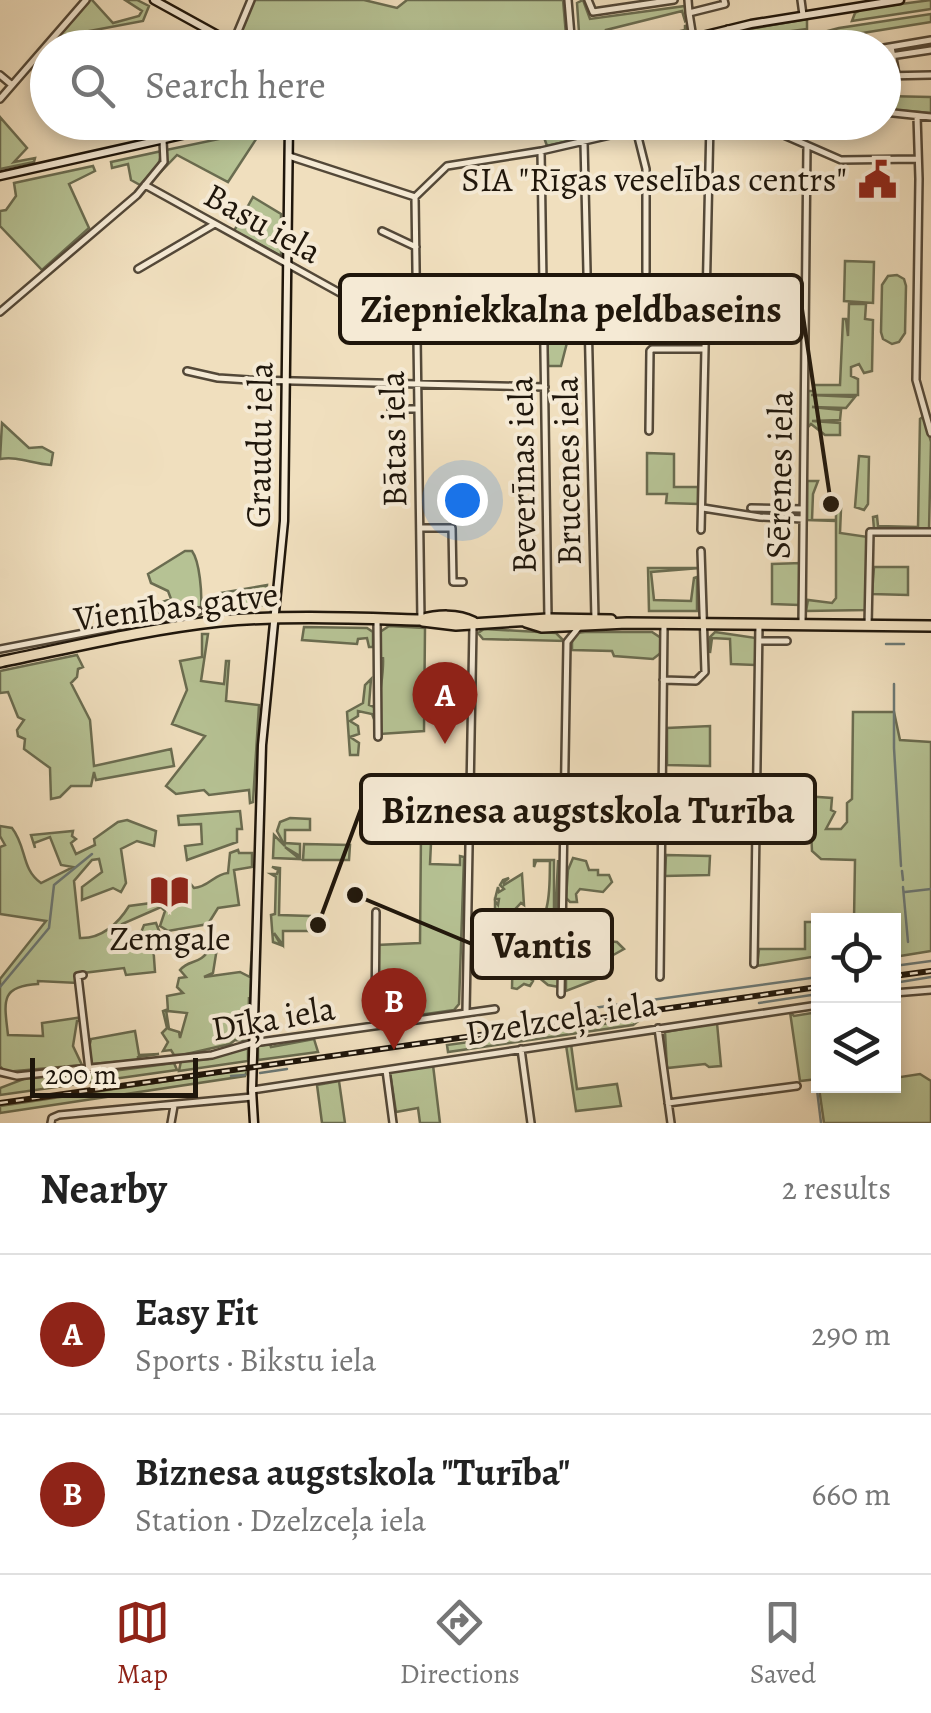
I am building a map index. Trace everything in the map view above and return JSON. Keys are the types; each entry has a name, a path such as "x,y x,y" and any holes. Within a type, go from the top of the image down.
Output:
{"highway":[{"name":"Vienības gatve","path":"0,662 148,632 276,618 421,620 456,625 526,622 580,627 626,623 931,626"},
{"name":"Vienības gatve","path":"545,623 595,619 626,623"}],"main road":[{"path":"154,0 207,30"},
{"path":"724,30 900,0"},
{"path":"0,176 163,140"},
{"name":"Graudu iela","path":"254,1123 262,745 284,521 289,140"}],"street":[{"path":"60,30 86,0"},
{"path":"238,30 251,0"},
{"path":"568,0 570,30"},
{"path":"588,0 593,12 674,0"},
{"path":"688,0 692,30"},
{"path":"801,0 803,16"},
{"path":"690,13 724,2"},
{"path":"901,45 931,40"},
{"path":"901,55 931,50"},
{"path":"0,99 30,64"},
{"path":"0,75 12,85"},
{"path":"901,76 931,75"},
{"path":"901,114 931,117"},
{"path":"917,116 920,179 916,380 931,433"},
{"path":"0,312 145,185 164,162 163,140"},
{"path":"289,156 415,197 447,166 592,140"},
{"path":"639,140 646,169 646,272"},
{"path":"701,530 710,140"},
{"path":"795,140 841,160 917,159"},
{"name":"Brucenes iela","path":"584,142 595,619"},
{"name":"Sērenes iela","path":"802,625 807,145"},
{"name":"Beverīnas iela","path":"541,151 545,623"},
{"name":"Basu iela","path":"145,185 370,309 417,311"},
{"name":"Bātas iela","path":"415,197 421,620"},
{"path":"138,269 213,225"},
{"path":"382,231 416,247"},
{"path":"649,431 652,349 705,349"},
{"path":"187,371 218,378 545,387"},
{"path":"392,409 418,409"},
{"path":"703,508 760,517 803,518"},
{"path":"751,508 804,509"},
{"path":"420,528 452,528 453,582 463,582"},
{"path":"868,626 870,532 931,532"},
{"path":"663,680 696,681 704,676 706,624 701,550"},
{"path":"0,649 199,611"},
{"path":"378,619 378,737"},
{"path":"145,620 148,632"},
{"path":"466,1013 473,622"},
{"path":"545,623 559,631 566,642 561,994"},
{"path":"660,977 664,623"},
{"path":"754,964 759,624"},
{"path":"566,642 580,627"},
{"path":"759,641 786,641"},
{"path":"375,1026 376,912"},
{"path":"83,975 78,976 89,1070"},
{"path":"901,992 931,990"},
{"name":"Dzelzceļa iela","path":"52,1120 160,1104 174,1106 811,1006"},
{"name":"Dīķa iela","path":"0,1072 17,1076 212,1056 253,1043 495,1008"},
{"path":"658,1028 671,1123"},
{"path":"521,1050 531,1123"},
{"path":"386,1070 393,1123"},
{"path":"668,1103 797,1086"},
{"path":"171,1123 174,1106"}],"green space":[{"path":"88,0 113,23 139,16 142,11 125,0 149,6 143,21 95,30 63,30"},
{"path":"254,0 364,0 397,8 407,0 563,0 566,30 240,30"},
{"path":"583,0 590,19 685,6 687,19 682,11 606,30 579,30 577,3"},
{"path":"931,0 931,9 852,21 855,13 863,9"},
{"path":"931,14 931,22 881,30 832,30"},
{"path":"807,19 807,29 743,30"},
{"path":"901,96 931,97 931,113 901,110"},
{"path":"0,117 27,148 14,162 35,158 34,162 0,169"},
{"path":"214,140 255,140 228,182 177,155 151,182 166,162 166,150"},
{"path":"545,140 573,140 547,146"},
{"path":"162,151 158,166 140,185 131,180 128,164 112,168 111,162"},
{"path":"93,166 95,171 69,184 89,228 42,270 0,226 0,211 6,210 16,196 14,183"},
{"path":"253,197 281,214 281,256 234,231"},
{"path":"845,261 874,262 873,303 844,301"},
{"path":"897,275 906,286 905,333 892,344 883,339 881,332 882,285 888,276"},
{"path":"586,300 586,338 585,334 569,335 561,366 548,366 547,303"},
{"path":"849,304 866,304 865,319 873,320 872,371 864,373 859,364 851,367 851,376 858,379 858,395 811,395 855,397 846,408 812,407 841,410 840,420 812,421 840,423 840,435 825,435 811,424 808,427 808,391 813,391 814,385 840,385 843,319 848,336"},
{"path":"924,416 931,442 929,530 874,529 873,517 877,516 878,526 918,527 920,419"},
{"path":"2,423 29,448 42,447 53,453 51,465 0,459"},
{"path":"647,453 674,454 674,487 698,487 698,504 666,503 667,494 647,494"},
{"path":"859,456 869,457 868,504 864,510 855,507"},
{"path":"807,481 818,481 812,520 836,520 836,510 841,509 840,533 868,537 867,610 806,611 808,600 832,603 836,598 836,521 807,520"},
{"path":"185,551 192,551 197,563 201,607 152,612 154,605 171,599 168,591 151,583 148,574"},
{"path":"801,563 799,605 772,604 772,564"},
{"path":"874,567 908,567 908,595 872,594"},
{"path":"648,568 700,568 651,572 654,600 691,601 697,577 697,611 649,611"},
{"path":"267,585 265,605 213,608 221,593"},
{"path":"389,626 425,628 424,731 380,734 372,714 358,711 358,716 350,721 358,726 359,734 350,737 359,743 358,755 350,755 347,712 363,703 365,685 371,679 369,705 379,709 383,664 379,657 380,632"},
{"path":"304,627 367,628 373,632 373,647 369,647 367,638 358,639 357,644 302,640"},
{"path":"484,629 556,633 564,641 483,639 478,633"},
{"path":"585,632 652,632 661,638 662,652 653,659 614,656 612,651 572,650 572,638"},
{"path":"715,632 756,638 755,665 731,664 730,639 712,638 710,653 710,637"},
{"path":"202,634 208,634 201,681 224,684 229,661 226,701 259,705 250,803 249,790 176,794 166,786 205,736 172,724 187,690 180,661 202,657"},
{"path":"77,655 83,667 71,683 90,720 94,766 171,749 174,766 96,780 94,772 91,786 71,786 60,797 51,799 50,768 24,749 25,739 18,736 17,730 24,720 18,717 8,692 0,693 0,671"},
{"path":"853,712 894,712 900,740 931,742 931,951 901,956 901,913 854,913 855,860 821,859 812,851 811,829 804,829 805,796 832,798 831,810 835,812 826,829 841,829 847,822 847,803 852,799"},
{"path":"710,726 710,766 667,765 667,728"},
{"path":"240,811 242,829 237,829 237,842 187,860 185,846 202,844 201,824 179,825 178,816"},
{"path":"310,819 310,830 285,830 285,843 300,844 300,856 285,847 300,859 273,858 274,835 285,846 277,831 280,822"},
{"path":"127,820 156,831 154,846 137,841 121,849 126,883 121,892 113,888 82,900 82,887 102,872 99,859 92,860 74,881 80,938 108,929 129,906 174,900 174,904 180,903 185,877 194,888 228,873 230,853 238,850 252,853 252,867 234,870 239,905 218,908 208,924 168,931 160,926 165,911 161,907 122,924 124,946 142,945 144,925 156,923 161,936 153,944 155,972 126,975 124,968 83,973 78,983 38,981 11,992 6,1004 8,1035 43,1036 42,1023 83,1017 77,1021 73,1046 82,1065 5,1072 0,1066 0,979 46,921 0,914 0,847 5,845 0,826 12,828 30,871 41,883 73,867 61,865 50,837 34,843 35,848 31,835 73,831 76,839 71,843 76,854 95,845 94,839 118,822"},
{"path":"432,822 430,864 460,865 460,856 464,857 459,1004 454,1010 377,1021 377,945 420,943 421,833 427,833 427,827 421,829 421,823"},
{"path":"304,844 350,845 349,860 303,860"},
{"path":"666,855 710,856 709,875 665,876"},
{"path":"573,858 586,861 589,870 598,870 598,875 609,875 612,882 603,892 580,889 577,902 570,902 566,898"},
{"path":"534,860 554,860 554,947 558,860 559,987 548,985 531,971 535,961 530,959 521,964 533,981 530,986 524,984 517,989 512,988 513,946 471,943 551,945 552,938 546,936 552,934 552,920 546,920 538,935 521,939 539,924 549,895 550,861 536,861 534,867"},
{"path":"272,867 280,868 279,915 310,916 310,924 315,927 315,931 283,931 283,945 274,933 281,945 273,942 271,915 275,914 276,877 271,874 278,870"},
{"path":"522,874 524,905 521,903 494,928 495,916 498,919 498,887 499,892 504,889 500,885 503,880 509,878 504,885"},
{"path":"805,922 811,922 811,957 757,966 759,949 805,949"},
{"path":"583,939 617,942 624,949 599,963 597,979 566,991 566,970 580,971 595,964 591,954 569,945"},
{"path":"212,946 217,948 213,973 204,977 240,972 250,977 252,951 249,1039 249,997 248,1041 235,1040 182,1055 163,1051 168,1042 162,1033 167,1028 163,1011 166,1010 169,1029 179,1032 180,1038 187,1013 168,1011 167,996 183,993 177,987 179,978 186,977 180,970 203,957"},
{"path":"790,1012 794,1016 811,1013 811,1080 800,1081"},
{"path":"641,1019 633,1025 448,1052 447,1045"},
{"path":"717,1023 721,1066 667,1068 665,1032"},
{"path":"135,1031 139,1055 159,1054 92,1064 91,1039"},
{"path":"314,1039 318,1052 258,1060 258,1046"},
{"path":"571,1044 577,1089 617,1084 621,1106 576,1111 566,1045"},
{"path":"248,1048 248,1061 179,1071 181,1061 208,1059"},
{"path":"174,1063 177,1070 0,1095 0,1088 34,1075 74,1076"},
{"path":"433,1065 440,1123 420,1123 418,1108 396,1112 390,1072"},
{"path":"248,1069 245,1076 0,1113 0,1106"},
{"path":"920,1074 931,1081 931,1123 824,1123 820,1093 901,1093 901,1077"},
{"path":"339,1081 345,1123 322,1123 317,1085"}],"waterway":[{"path":"886,644 904,644"},
{"path":"894,684 901,866"},
{"path":"0,987 49,928 54,885 92,854"},
{"path":"902,871 903,880"},
{"path":"903,887 908,942"},
{"path":"905,892 931,889"},
{"path":"901,965 931,961"},
{"path":"901,982 931,977"},
{"path":"564,1012 811,978"},
{"path":"759,1003 811,995"},
{"path":"260,1073 287,1069"},
{"path":"231,1076 245,1075"},
{"path":"817,1093 821,1123"}],"railway":[{"path":"901,975 931,971"},
{"path":"0,1103 811,988"}],"place":[{"name":"SIA \"Rīgas veselības centrs\"","path":"877,179"},
{"name":"Ziepniekkalna peldbaseins","path":"831,504"},
{"name":"Easy Fit","path":"445,744"},
{"name":"Zemgale","path":"170,891"},
{"name":"Vantis","path":"355,895"},
{"name":"Biznesa augstskola Turība","path":"318,925"},
{"name":"Biznesa augstskola \"Turība\"","path":"394,1050"}]}
